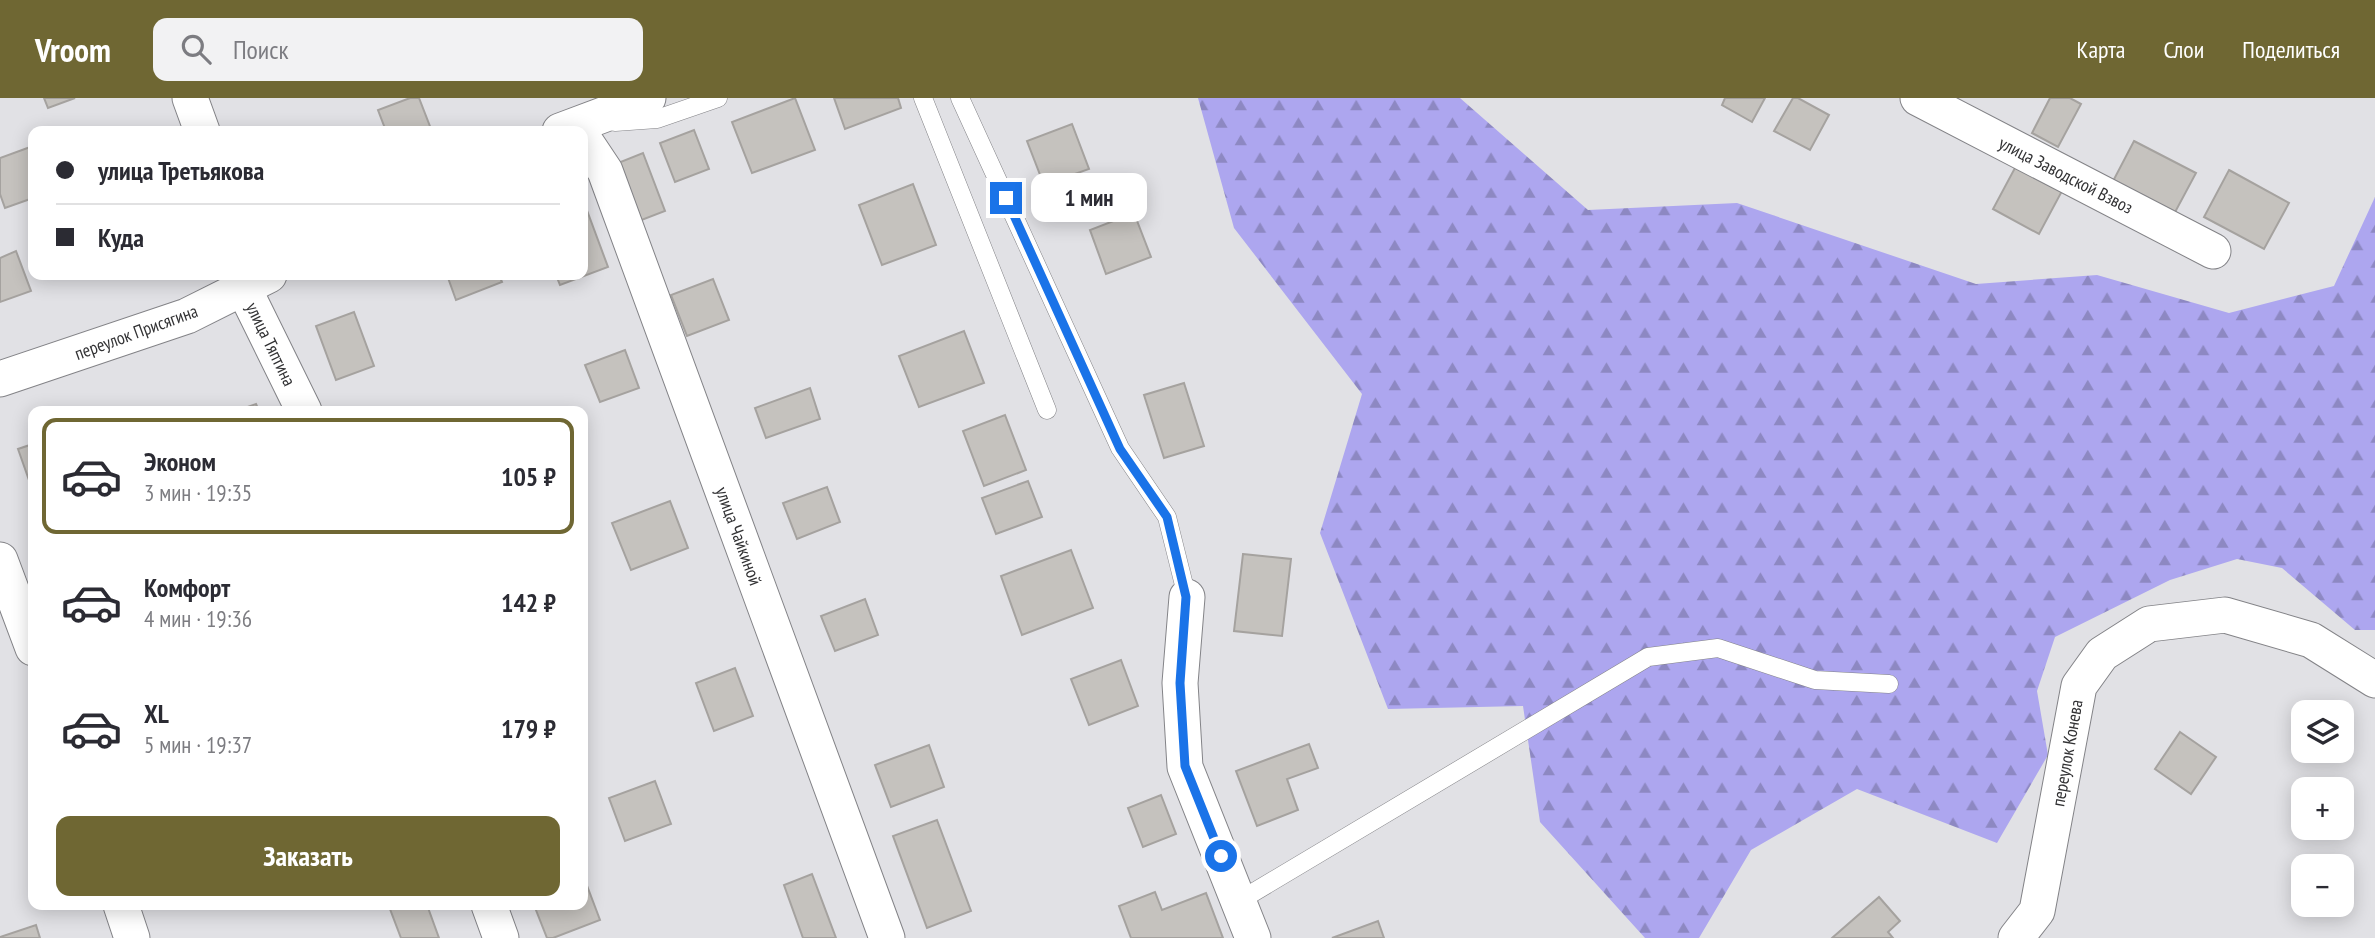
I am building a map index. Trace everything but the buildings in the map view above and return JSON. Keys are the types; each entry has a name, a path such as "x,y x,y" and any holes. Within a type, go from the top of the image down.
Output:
{"street":[{"path":"190,98 200,126"},
{"path":"572,125 648,98"},
{"name":"улица Заводской Взвоз","path":"1918,98 2213,251"},
{"name":"улица Чайкиной","path":"588,147 605,171 887,938"},
{"name":"переулок Присягина","path":"0,379 187,316 249,280"},
{"name":"улица Тяптина","path":"251,280 302,406"},
{"path":"0,559 28,635"},
{"path":"1186,597 1180,683 1185,766 1253,938"},
{"name":"переулок Конева","path":"2016,938 2036,911 2079,686 2102,654 2149,624 2225,615 2311,640 2375,680"},
{"path":"123,910 132,938"},
{"path":"491,910 501,938"}],"lane":[{"path":"572,125 657,119 718,98"},
{"path":"923,98 1047,410"},
{"path":"960,98 1120,449 1167,517 1186,597"},
{"path":"1238,901 1648,657 1718,648 1815,680 1889,684"}],"green space":[{"path":"1198,98 1460,98 1588,210 1737,203 1976,284 2097,275 2229,313 2334,286 2375,197 2375,630 2355,630 2282,568 2237,559 2170,580 2055,637 2037,691 2048,755 1997,843 1857,789 1751,850 1699,938 1645,938 1540,822 1523,706 1388,709 1320,533 1362,394 1234,228"}],"route":[{"path":"1006,198 1120,449 1167,517 1186,597 1180,683 1185,766 1221,856"}]}
